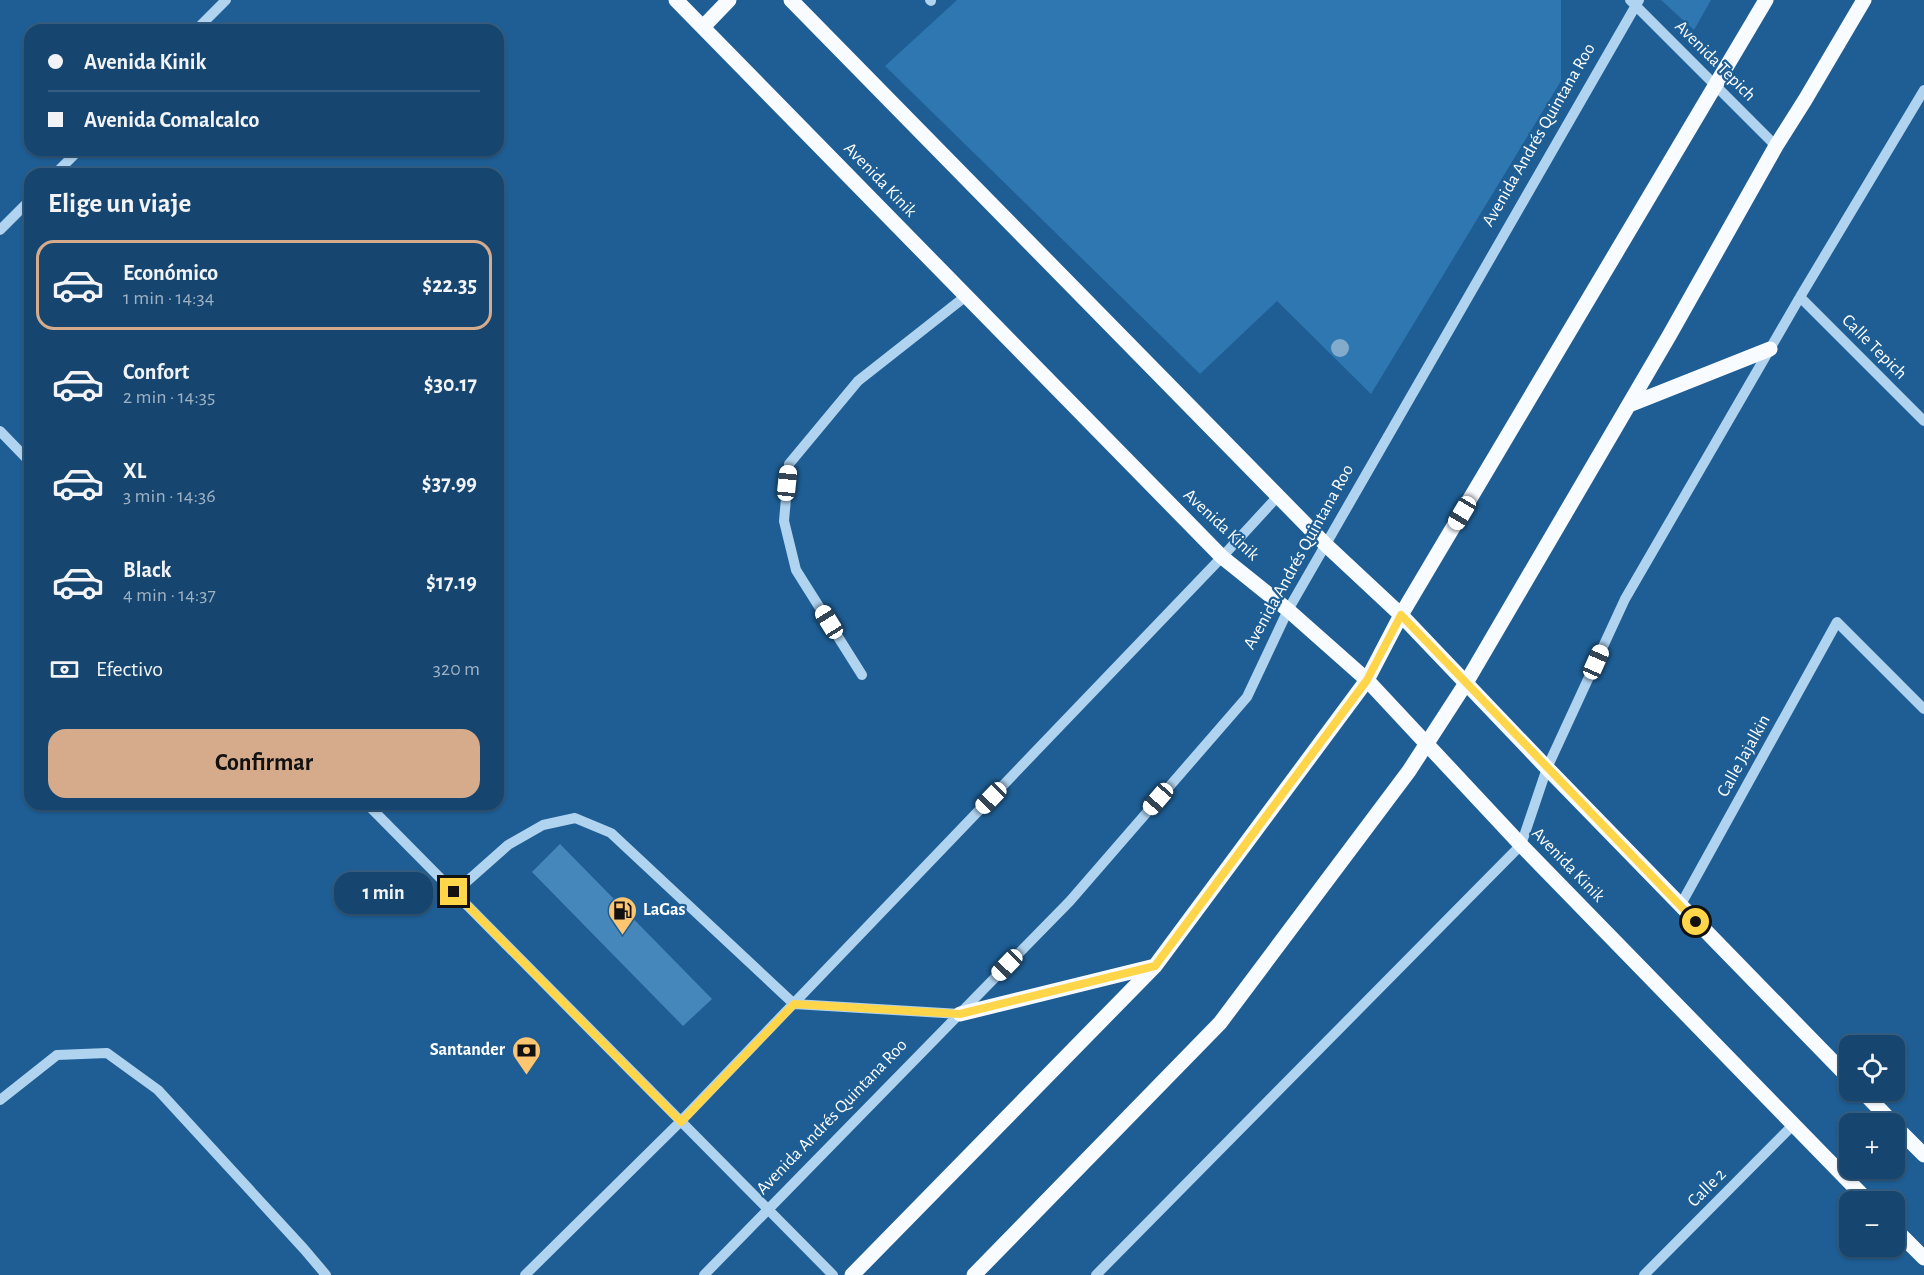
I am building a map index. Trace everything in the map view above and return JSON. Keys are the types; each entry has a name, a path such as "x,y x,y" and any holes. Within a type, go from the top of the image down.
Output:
{"main road":[{"name":"Avenida Kinik","path":"676,0 1222,557 1288,609 1367,680 1521,845 1858,1191"},
{"path":"704,27 729,0"},
{"path":"790,0 1326,545 1401,615 1839,1068"},
{"path":"852,1275 1155,966 1367,680 1401,615 1766,0"},
{"path":"974,1275 1220,1023 1409,771 1466,683 1629,405 1776,146 1806,100 1864,0"},
{"path":"1629,405 1770,349"},
{"path":"960,1014 1155,966"},
{"path":"1872,1101 1883,1113"},
{"path":"1905,1135 1924,1155"},
{"path":"1905,1239 1924,1258"}],"street":[{"path":"202,24 226,0"},
{"name":"Avenida Tepich","path":"1635,2 1776,146"},
{"name":"Avenida Andrés Quintana Roo","path":"704,1275 1070,901 1247,697 1288,609 1635,2"},
{"path":"1096,1275 1521,845 1547,768 1625,599 1800,297 1924,90"},
{"path":"61,168 73,156"},
{"path":"0,230 24,206"},
{"path":"862,675 796,570 784,521 789,464 858,381 966,296"},
{"name":"Calle Tepich","path":"1800,297 1924,421"},
{"path":"0,431 24,456"},
{"path":"525,1275 681,1122 1278,496"},
{"name":"Calle Jajalkin","path":"1680,906 1837,622 1924,709"},
{"path":"374,810 833,1275"},
{"path":"454,892 507,845 543,825 575,818 611,833 794,1004 960,1014"},
{"path":"0,1100 57,1055 107,1053 158,1090 326,1275"},
{"name":"Calle 2","path":"1644,1275 1793,1125"}],"shaded area":[{"path":"957,0 1561,0 1561,81 1371,394 1277,301 1200,374 885,66"},
{"path":"1661,0 1711,0 1694,30"}],"building":[{"name":"LaGas","path":"560,844 712,999 683,1026 532,872"}],"place":[{"name":"LaGas","path":"622,936"},
{"name":"Santander","path":"526,1076"}],"route":[{"path":"454,892 681,1122 794,1004 960,1014 1155,966 1367,680 1401,615 1696,922"}]}
